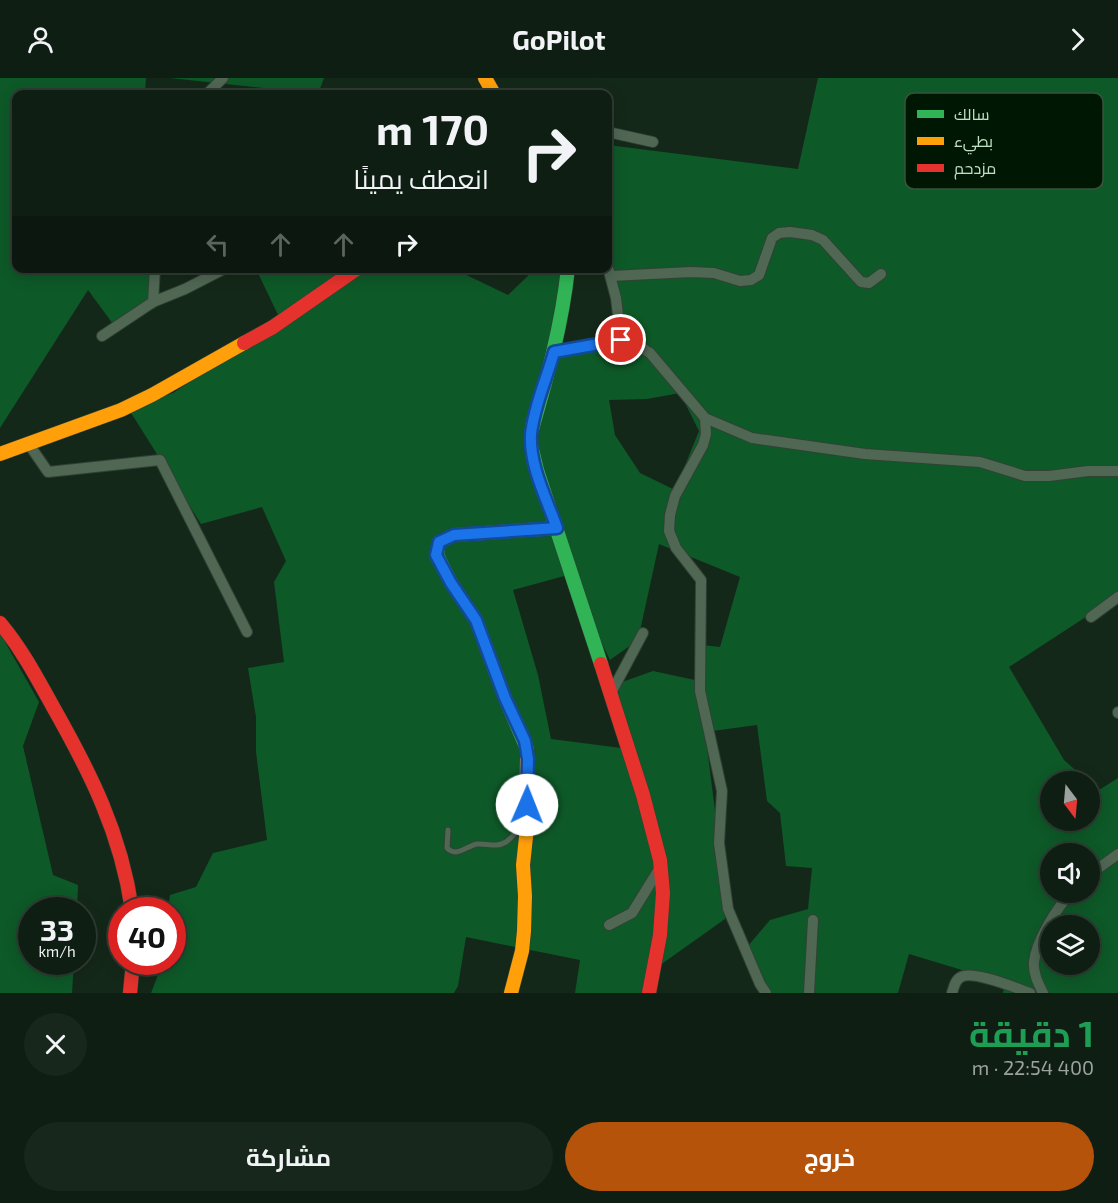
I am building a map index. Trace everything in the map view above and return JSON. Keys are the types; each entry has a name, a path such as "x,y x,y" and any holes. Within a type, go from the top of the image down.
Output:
{"street":[{"path":"211,90 223,78"},
{"path":"612,133 654,142"},
{"path":"612,272 714,273 740,281 751,280 759,274 772,238 778,233 790,231 812,235 823,240 861,282 869,283 881,274"},
{"path":"153,302 155,273"},
{"path":"102,336 153,302 216,273"},
{"path":"0,454 122,410 152,395 273,327 351,273"},
{"path":"567,273 554,352 534,420 531,445 537,470 643,795 661,866 663,893 660,935 648,993"},
{"path":"609,273 618,310 621,340"},
{"path":"554,352 621,340 631,341 650,353 705,418 752,438 865,454 980,462 1025,476 1118,471"},
{"path":"705,418 704,445 675,496 669,514 669,531 676,548 700,580 700,691 722,791 719,843 728,909 766,993"},
{"path":"28,443 48,472 160,460 247,632"},
{"path":"511,993 522,951 524,931 523,866 527,822 528,759 525,741 505,698 476,620 442,568 436,551 439,542 454,535 557,528"},
{"path":"1091,617 1118,597"},
{"path":"0,623 20,646 86,763 109,814 126,866 130,897"},
{"path":"610,695 643,633"},
{"path":"1100,867 1118,854"},
{"path":"609,925 632,913 661,866"},
{"path":"1043,993 1035,976 1036,955 1051,922 1064,903"},
{"path":"809,993 813,920"},
{"path":"130,993 132,975"},
{"path":"952,993 959,978 967,975 995,981 1030,993"}],"lane":[{"path":"448,830 447,848 451,852 458,852 477,844 502,844 527,822"}],"green space":[{"path":"0,78 146,78 145,90 12,90 12,273 158,273 156,308 113,324 88,290 0,428"},
{"path":"170,78 324,78 320,90 281,90"},
{"path":"818,78 1118,78 1118,596 1009,667 1064,760 1077,771 1040,771 1040,831 1100,831 1100,789 1118,778 1118,993 1003,993 1005,983 909,954 898,993 761,993 748,946 770,920 808,909 812,868 786,866 780,813 767,801 757,725 705,732 725,919 656,968 649,993 575,993 580,960 466,937 458,986 454,993 151,993 158,975 186,975 186,897 170,897 170,895 196,887 213,853 267,840 256,752 256,717 248,668 284,662 274,582 286,561 262,507 201,524 128,408 173,393 281,321 258,273 462,273 508,295 531,273 561,273 565,296 558,348 620,337 612,273 612,146 798,169","holes":["680,393 699,431 675,490 640,473 615,435 609,400 647,399","659,544 740,577 720,647 702,645 695,680 653,671 611,686 629,749 551,739 538,675 513,590 568,575 610,660 638,640"]},
{"path":"0,633 39,702 23,746 53,875 78,885 78,897 18,897 18,975 73,975 72,993 0,993"}],"traffic: fast":[{"path":"567,273 558,331 531,433 531,445 537,470 601,664"},
{"path":"527,756 527,749 476,620 451,583 437,555 439,542 454,535 557,528"}],"traffic: slow":[{"path":"485,78 492,90"},
{"path":"0,454 121,410 244,343"},
{"path":"511,993 522,951 524,931 523,865 526,837 527,756"}],"traffic: jam":[{"path":"244,343 273,327 351,273"},
{"path":"0,623 34,673 91,779 112,829 130,897"},
{"path":"601,664 643,795 660,860 663,893 660,935 649,993"},
{"path":"130,993 132,975"}],"route":[{"path":"527,805 528,759 525,741 505,698 476,620 442,568 436,551 439,542 454,535 557,528 531,445 534,420 554,352 621,340"}]}
